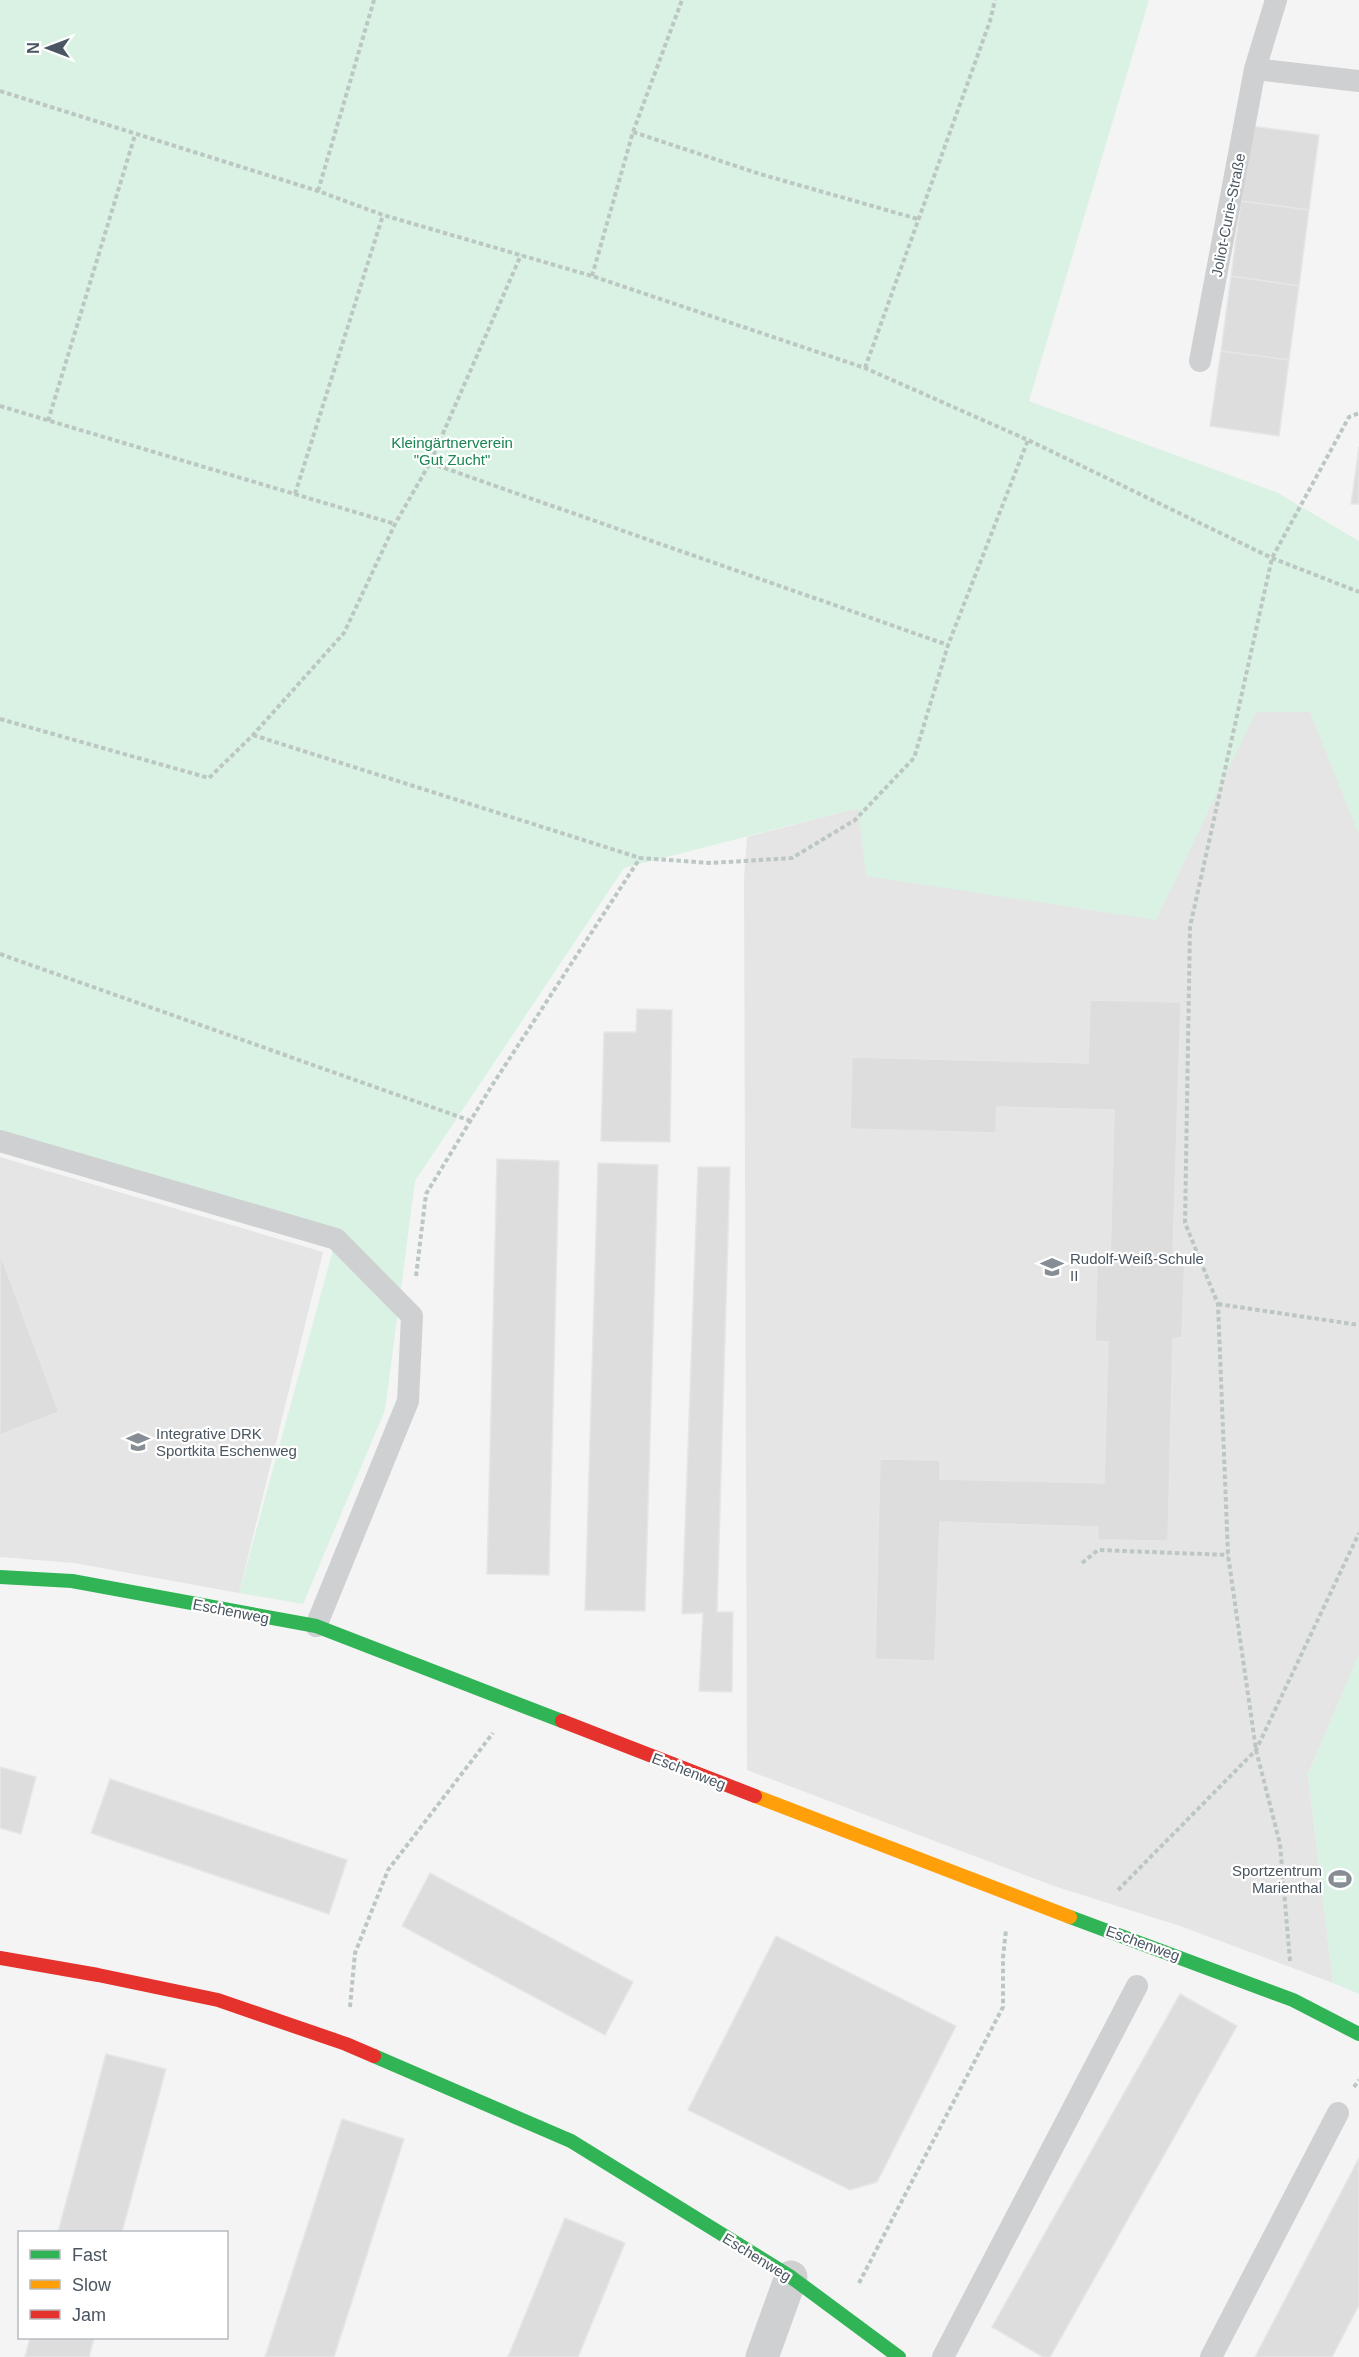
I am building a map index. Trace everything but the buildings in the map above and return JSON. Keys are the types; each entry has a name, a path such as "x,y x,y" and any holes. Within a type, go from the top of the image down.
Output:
{"street":[{"name":"Eschenweg","path":"0,1577 72,1581 316,1626 1010,1895 1293,2000 1359,2034"},
{"name":"Eschenweg","path":"0,1958 98,1975 218,2000 346,2044 571,2141 791,2277 842,2316 869,2347 899,2357"},
{"path":"762,2357 791,2277"}],"lane":[{"name":"Joliot-Curie-Straße","path":"1200,361 1255,69 1276,0"},
{"path":"1255,69 1359,81"},
{"path":"0,1141 336,1239 412,1316 408,1401 316,1626"},
{"path":"943,2357 1137,1986"},
{"path":"1211,2357 1338,2113"}],"path":[{"path":"318,191 374,0"},
{"path":"592,276 633,132 682,0"},
{"path":"865,368 990,21 995,0"},
{"path":"0,92 318,191 382,215 592,276 865,368 1028,440 1272,558 1359,592"},
{"path":"633,132 760,174 918,219"},
{"path":"48,421 135,135"},
{"path":"296,494 382,215"},
{"path":"0,719 209,778 253,735 344,633 395,524 429,463 521,255"},
{"path":"0,406 395,524"},
{"path":"1293,2000 1280,1844 1256,1750 1228,1556 1218,1304 1185,1223 1191,927 1272,558 1349,417 1359,413"},
{"path":"253,735 639,858 711,863 792,858 855,820 914,758 948,645 1028,440"},
{"path":"429,463 948,645"},
{"path":"412,1316 426,1194 639,858"},
{"path":"0,954 471,1121"},
{"path":"1218,1304 1359,1325"},
{"path":"1118,1890 1256,1750 1359,1533"},
{"path":"1082,1563 1098,1550 1228,1556"},
{"path":"346,2044 355,1953 387,1870 516,1704"},
{"path":"842,2316 1003,2007 1003,1957"}],"shaded area":[{"name":"Rudolf-Weiß-Schule II","path":"1255,712 1310,712 1359,734 1359,1655 1308,1774 1333,1983 1180,1926 1054,1886 747,1770 744,878 747,837 858,808 1178,873"},
{"name":"Integrative DRK Sportkita Eschenweg","path":"0,1157 323,1252 239,1593 74,1563 0,1557"}],"green space":[{"name":"Kleingärtnerverein \"Gut Zucht\"","path":"0,0 1149,0 1029,401 1278,493 1359,541 1359,835 1310,712 1256,712 1156,920 866,876 858,808 624,868 415,1181 385,1410 303,1604 239,1593 336,1239 0,1140"},
{"name":"Sportzentrum Marienthal","path":"1359,1655 1359,1994 1333,1983 1308,1774"}],"traffic: fast":[{"path":"0,1577 72,1581 316,1626 562,1721"},
{"path":"1070,1917 1293,2000 1359,2034"},
{"path":"374,2056 571,2141 791,2277 899,2357"}],"traffic: slow":[{"path":"755,1796 1070,1917"}],"traffic: jam":[{"path":"562,1721 755,1796"},
{"path":"0,1958 98,1975 218,2000 346,2044 374,2056"}],"place":[{"name":"Rudolf-Weiß-Schule II","path":"1052,1267"},
{"name":"Integrative DRK Sportkita Eschenweg","path":"138,1442"},
{"name":"Sportzentrum Marienthal","path":"1340,1879"}]}
